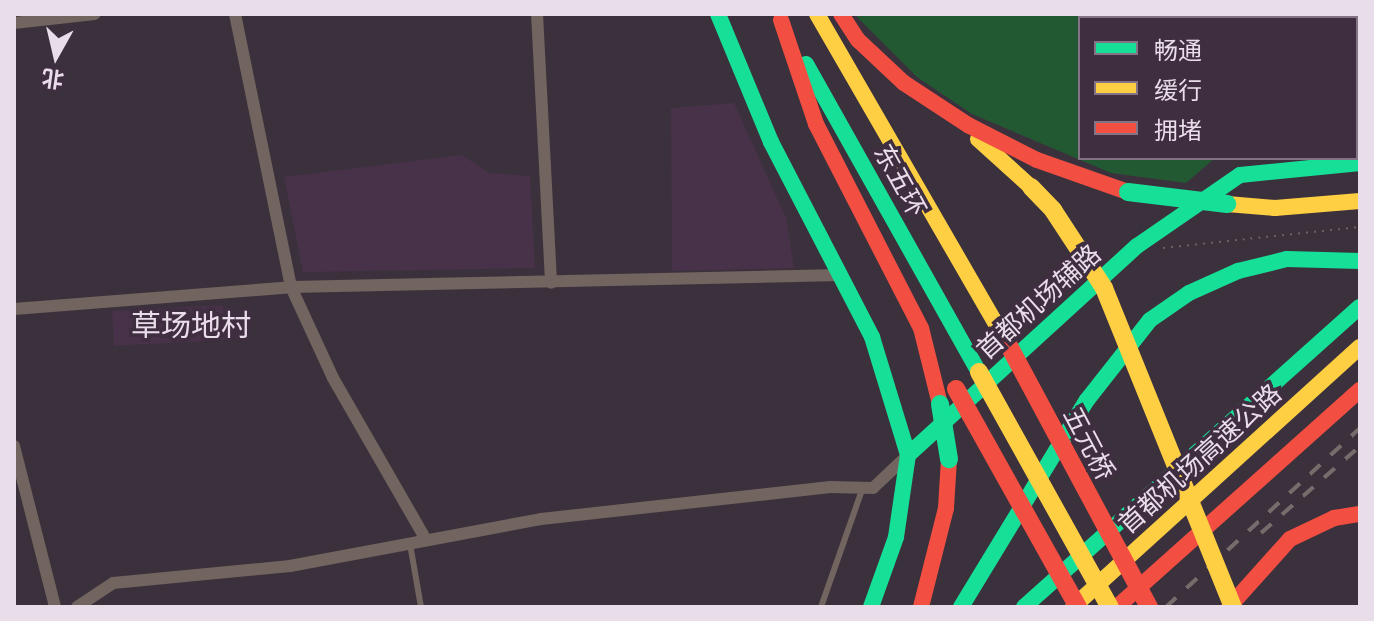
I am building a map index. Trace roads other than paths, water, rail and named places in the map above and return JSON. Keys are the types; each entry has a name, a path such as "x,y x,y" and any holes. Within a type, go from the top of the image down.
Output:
{"main road":[{"path":"718,14 771,142 872,337 908,455 896,537 871,607"},
{"name":"东五环","path":"817,14 1009,346"},
{"path":"841,14 858,40 904,83 949,112 1037,160 1128,192 1275,208 1360,201"},
{"path":"780,17 816,124 921,328 1075,607"},
{"name":"东五环","path":"780,17 1110,607"},
{"path":"949,112 1053,210 1104,288 1231,607 1290,539 1334,518 1360,514"},
{"name":"首都机场辅路","path":"908,455 1137,246 1240,175 1360,163"},
{"path":"961,607 1087,400 1150,320 1189,293 1238,271 1287,259 1339,257 1360,261"},
{"path":"1024,607 1360,307"},
{"path":"921,328 940,404 949,459 946,508 921,607"},
{"name":"五元桥","path":"1009,346 1149,607"},
{"name":"首都机场高速公路","path":"1075,607 1360,347"},
{"path":"1117,607 1360,390"},
{"path":"1101,520 1165,607"}],"street":[{"path":"14,23 95,14"},
{"path":"235,14 291,287 333,378 425,538"},
{"path":"537,14 551,283"},
{"path":"14,309 291,287 841,275"},
{"path":"14,446 55,607"},
{"path":"77,607 113,583 290,566 425,538 589,513 873,488 908,455"}],"lane":[{"path":"821,607 863,487"},
{"path":"410,541 421,607"}],"railway":[{"path":"1166,607 1360,428"},
{"path":"1261,533 1360,446"}],"district":[{"name":"草场地村","path":"191,324"}]}
